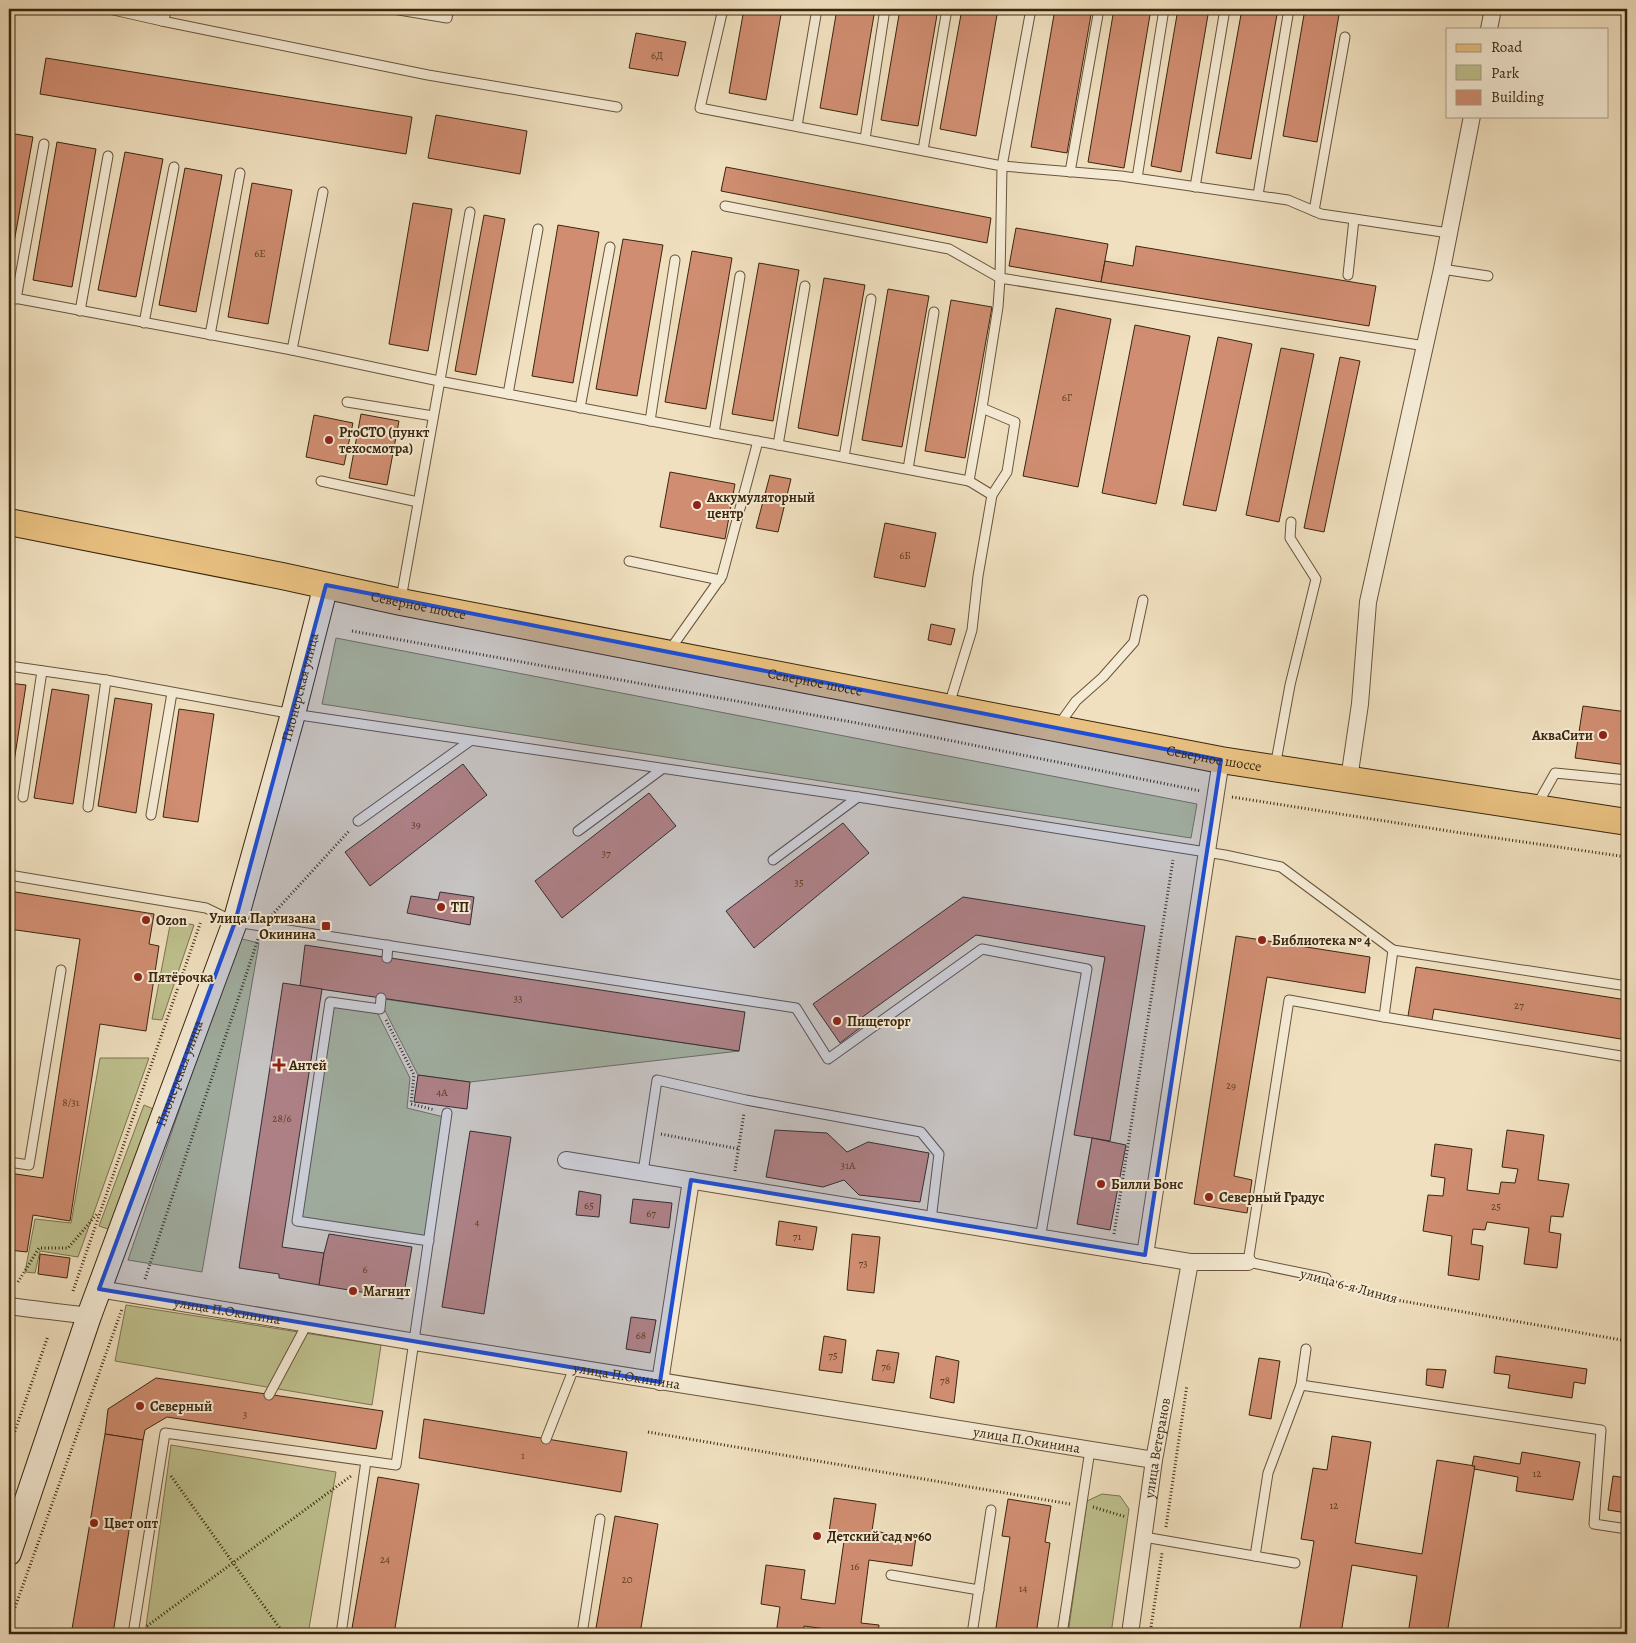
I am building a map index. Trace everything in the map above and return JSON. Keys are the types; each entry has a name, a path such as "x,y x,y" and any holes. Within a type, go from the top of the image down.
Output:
{"main road":[{"name":"Северное шоссе","path":"9,522 400,602 1221,760 1627,822"}],"street":[{"path":"1489,28 1492,10"},
{"path":"1350,779 1360,704 1368,602 1442,269 1472,118"},
{"name":"Пионерская улица","path":"9,1553 89,1316 235,922 293,714 326,586"},
{"path":"1145,1255 1221,760"},
{"name":"улица 6-я Линия","path":"566,1160 1190,1262 1248,1262"},
{"path":"660,1382 691,1180"},
{"name":"улица Ветеранов","path":"1130,1634 1154,1460 1190,1262"},
{"name":"улица П.Окинина","path":"99,1289 660,1382 1154,1460"},
{"path":"9,1306 89,1316"}],"lane":[{"path":"109,9 428,75 617,107"},
{"path":"162,20 164,9"},
{"path":"162,20 170,9"},
{"path":"393,9 447,18 449,9"},
{"path":"723,9 700,108 1002,166 1137,178 1195,186 1288,200 1321,214 1449,233"},
{"path":"797,126 817,9"},
{"path":"865,139 885,9"},
{"path":"923,150 946,9"},
{"path":"969,480 998,307 1002,166 1030,9"},
{"path":"1070,172 1100,9"},
{"path":"1137,178 1164,9"},
{"path":"1195,186 1225,9"},
{"path":"1258,196 1289,9"},
{"path":"1314,211 1345,36"},
{"path":"44,144 12,298 292,350 580,408 969,480 992,495"},
{"path":"80,311 108,156"},
{"path":"144,323 174,167"},
{"path":"210,335 240,173"},
{"path":"292,350 322,192"},
{"path":"725,206 949,249 1000,278 1425,346"},
{"path":"400,602 470,212"},
{"path":"1348,275 1354,219"},
{"path":"508,394 538,229"},
{"path":"580,408 610,247"},
{"path":"650,421 675,260"},
{"path":"1442,269 1488,276"},
{"path":"714,433 740,276"},
{"path":"778,445 805,286"},
{"path":"844,457 871,298"},
{"path":"908,469 934,312"},
{"path":"347,402 432,416"},
{"path":"948,708 972,630 978,576 992,495 1007,472 1015,422 982,408"},
{"path":"667,653 722,576 758,441"},
{"path":"321,481 418,502"},
{"path":"1274,768 1290,684 1316,579 1290,538 1291,522"},
{"path":"629,561 720,580"},
{"path":"1057,728 1076,701 1103,677 1134,642 1143,600"},
{"path":"9,666 106,680 293,714 858,797 1225,854 1282,867 1393,950 1627,986"},
{"path":"23,796 42,671"},
{"path":"88,807 106,680"},
{"path":"151,815 172,693"},
{"path":"358,821 470,741"},
{"path":"578,831 662,769"},
{"path":"1535,808 1555,773 1627,780"},
{"path":"773,860 858,797"},
{"path":"9,876 206,908 235,922 796,1008 828,1059 982,949 1087,969 1040,1239"},
{"path":"387,958 388,945"},
{"path":"1384,1017 1393,950"},
{"path":"9,1162 29,1165 60,970"},
{"path":"381,998 380,1009 330,1002 297,1221 429,1241"},
{"path":"1248,1262 1289,1000 1627,1057"},
{"path":"643,1172 657,1080 746,1100 921,1132 939,1154 931,1220"},
{"path":"133,1634 165,1433 396,1466 447,1113"},
{"name":"улица 6-я Линия","path":"1248,1262 1326,1278"},
{"path":"269,1395 307,1324"},
{"path":"1256,1556 1268,1474 1301,1385 1306,1349"},
{"path":"546,1439 574,1368"},
{"path":"1301,1385 1600,1430 1594,1524 1627,1529"},
{"path":"1062,1634 1090,1450"},
{"path":"341,1634 366,1463"},
{"path":"972,1634 991,1510"},
{"path":"582,1634 600,1518"},
{"path":"1144,1537 1295,1563"},
{"path":"891,1575 979,1590"}],"path":[{"path":"352,630 923,735 1216,794 1465,834 1627,857"},
{"path":"144,1282 262,926 358,821"},
{"path":"1111,1250 1175,847"},
{"path":"73,1291 206,908"},
{"path":"380,1009 414,1074 411,1104 447,1113"},
{"path":"733,1187 746,1100"},
{"path":"649,1132 739,1150"},
{"path":"18,1282 40,1248 68,1248 101,1211"},
{"name":"улица 6-я Линия","path":"1326,1278 1374,1296 1627,1341"},
{"path":"9,1624 125,1302"},
{"path":"9,1448 48,1336"},
{"path":"1150,1634 1188,1378"},
{"path":"648,1432 1070,1504"},
{"path":"160,1462 284,1634"},
{"path":"145,1628 366,1463"},
{"path":"1092,1507 1126,1517"}],"highlighted area":[{"path":"326,585 1221,760 1145,1255 691,1180 660,1382 99,1289 235,922"}],"green space":[{"path":"336,638 1197,804 1191,838 322,704"},
{"path":"171,920 194,925 162,1020 152,1019"},
{"path":"238,938 259,943 202,1272 128,1260"},
{"path":"384,999 739,1051 470,1082 418,1075 383,1007"},
{"path":"333,1005 377,1012 410,1078 407,1108 444,1117 427,1237 301,1219"},
{"path":"100,1058 149,1058 78,1257 40,1251 35,1273 25,1272 35,1219 71,1223"},
{"path":"144,1105 158,1111 114,1231 99,1226"},
{"path":"126,1305 381,1345 372,1405 115,1361"},
{"path":"171,1445 336,1472 308,1634 145,1634"},
{"path":"1102,1494 1120,1496 1129,1509 1111,1634 1068,1634 1087,1501"}],"building":[{"path":"744,9 782,9 766,100 729,93"},
{"path":"837,9 875,9 857,115 820,108"},
{"path":"900,9 938,9 918,126 881,120"},
{"path":"962,9 998,9 976,136 940,129"},
{"path":"1055,9 1092,9 1067,153 1031,147"},
{"path":"1114,9 1151,9 1124,168 1088,162"},
{"path":"1178,9 1209,9 1181,172 1151,166"},
{"path":"1242,9 1278,9 1251,159 1216,153"},
{"path":"1305,9 1340,9 1317,142 1283,136"},
{"path":"636,33 686,42 678,76 629,68"},
{"path":"46,58 412,117 406,154 40,94"},
{"path":"436,115 527,131 520,174 428,158"},
{"path":"9,133 33,137 9,270"},
{"path":"57,142 96,149 72,287 33,280"},
{"path":"125,152 163,159 136,297 98,290"},
{"path":"726,167 991,218 987,243 721,191"},
{"path":"185,168 222,175 196,312 159,305"},
{"path":"252,183 292,190 268,324 228,317"},
{"path":"413,203 452,209 428,351 389,344"},
{"path":"484,215 505,219 476,375 455,371"},
{"path":"558,225 599,232 573,383 532,376"},
{"path":"1016,228 1108,244 1101,282 1009,266"},
{"path":"623,239 663,245 637,396 596,389"},
{"path":"1136,246 1376,286 1369,326 1101,282 1105,261 1133,266"},
{"path":"692,251 732,258 706,409 665,402"},
{"path":"759,263 799,270 773,421 732,414"},
{"path":"824,278 865,285 838,436 798,428"},
{"path":"888,289 929,296 902,447 862,440"},
{"path":"951,300 992,307 965,458 925,451"},
{"path":"1056,308 1111,319 1078,487 1023,476"},
{"path":"1135,325 1190,336 1156,504 1102,493"},
{"path":"1218,337 1252,344 1216,511 1183,505"},
{"path":"1281,348 1314,354 1279,522 1246,515"},
{"path":"1340,357 1360,361 1324,532 1304,528"},
{"path":"361,414 399,421 387,485 349,478"},
{"name":"ProСТО (пункт техосмотра)","path":"314,415 353,423 344,465 306,457"},
{"path":"670,472 735,484 725,539 660,527"},
{"path":"770,475 791,479 778,532 756,528"},
{"path":"885,523 936,533 925,587 874,577"},
{"path":"931,624 955,629 951,645 928,640"},
{"path":"9,683 26,685 9,794"},
{"path":"52,689 89,695 73,804 34,798"},
{"path":"115,698 152,704 136,813 98,806"},
{"name":"АкваСити","path":"1583,706 1627,712 1627,765 1575,758"},
{"path":"179,709 214,714 198,822 163,817"},
{"path":"463,764 487,795 370,886 345,852"},
{"path":"649,793 676,826 562,918 535,881"},
{"path":"843,823 869,853 754,948 726,911"},
{"path":"9,891 154,914 149,944 159,946 146,1031 100,1024 70,1221 33,1215 27,1252 9,1250 9,1173 43,1178 80,939 9,929"},
{"name":"ТП","path":"440,892 474,897 470,925 407,913 411,896 438,900"},
{"path":"963,897 1145,926 1110,1141 1074,1135 1105,957 976,935 861,1018 865,1024 840,1043 813,1004"},
{"path":"1236,936 1370,957 1365,993 1267,977 1234,1176 1252,1180 1247,1213 1194,1204"},
{"path":"305,945 745,1012 739,1051 300,986"},
{"path":"1416,967 1627,1000 1627,1040 1434,1009 1432,1020 1408,1016"},
{"path":"283,983 322,989 282,1247 324,1253 319,1285 279,1278 279,1274 239,1268"},
{"path":"418,1075 470,1082 467,1109 414,1102"},
{"path":"775,1130 827,1133 847,1152 868,1142 929,1153 920,1202 859,1195 844,1180 823,1187 766,1177"},
{"path":"1507,1130 1544,1135 1538,1180 1569,1184 1563,1217 1551,1216 1549,1232 1561,1234 1557,1268 1524,1264 1529,1228 1487,1222 1485,1230 1473,1229 1471,1244 1483,1246 1479,1280 1448,1275 1452,1236 1423,1231 1428,1195 1443,1196 1445,1178 1431,1176 1435,1144 1472,1149 1467,1190 1499,1194 1501,1182 1515,1183 1518,1169 1502,1167"},
{"path":"470,1131 511,1137 484,1314 442,1307"},
{"name":"Билли Бонс","path":"1092,1138 1126,1145 1110,1230 1077,1224"},
{"path":"579,1191 601,1195 599,1217 576,1215"},
{"path":"633,1199 672,1203 669,1228 630,1223"},
{"path":"779,1221 817,1227 813,1250 776,1245"},
{"path":"329,1234 412,1247 403,1299 319,1285"},
{"path":"852,1234 880,1237 874,1293 847,1290"},
{"path":"40,1254 70,1258 67,1278 38,1274"},
{"path":"631,1317 656,1320 650,1353 626,1349"},
{"path":"824,1336 846,1340 842,1373 819,1370"},
{"path":"877,1350 899,1353 894,1383 872,1380"},
{"path":"936,1356 959,1361 954,1403 930,1398"},
{"path":"1496,1356 1587,1369 1585,1384 1574,1382 1572,1398 1508,1388 1510,1375 1494,1373"},
{"path":"1259,1358 1280,1361 1271,1419 1249,1415"},
{"path":"1427,1369 1446,1370 1443,1388 1426,1385"},
{"path":"156,1378 383,1411 376,1449 167,1417 145,1430 143,1440 105,1434 108,1409"},
{"path":"424,1419 627,1452 621,1492 419,1458"},
{"path":"105,1434 143,1440 113,1634 72,1629"},
{"path":"1332,1436 1371,1442 1355,1543 1422,1554 1437,1460 1475,1466 1447,1634 1408,1634 1417,1576 1352,1565 1341,1634 1299,1634 1314,1541 1301,1539 1313,1468 1327,1470"},
{"path":"1522,1452 1580,1462 1573,1500 1516,1491 1518,1477 1474,1469 1475,1466 1472,1466 1474,1456 1520,1464"},
{"path":"1613,1476 1627,1478 1627,1513 1608,1510"},
{"path":"378,1477 419,1484 394,1634 351,1634"},
{"path":"834,1498 876,1504 872,1531 916,1537 912,1566 869,1560 861,1623 879,1625 878,1634 840,1634 840,1631 804,1626 803,1634 776,1634 780,1607 761,1604 766,1565 805,1570 801,1599 835,1604 844,1541 828,1539"},
{"path":"1008,1499 1051,1506 1045,1542 1050,1543 1036,1634 995,1634 1010,1537 1002,1536"},
{"path":"615,1516 658,1524 640,1634 595,1634"}],"place":[{"name":"ProСТО (пункт техосмотра)","path":"329,440"},
{"name":"Аккумуляторный центр","path":"697,505"},
{"name":"АкваСити","path":"1603,735"},
{"name":"ТП","path":"441,907"},
{"name":"Ozon","path":"146,920"},
{"name":"Улица Партизана Окинина","path":"326,926"},
{"name":"Библиотека № 4","path":"1262,940"},
{"name":"Пятёрочка","path":"138,977"},
{"name":"Пищеторг","path":"837,1021"},
{"name":"Антей","path":"279,1065"},
{"name":"Билли Бонс","path":"1101,1184"},
{"name":"Северный Градус","path":"1209,1197"},
{"name":"Магнит","path":"353,1291"},
{"name":"Северный","path":"140,1406"},
{"name":"Цвет опт","path":"94,1523"},
{"name":"Детский сад №60","path":"817,1536"}]}
